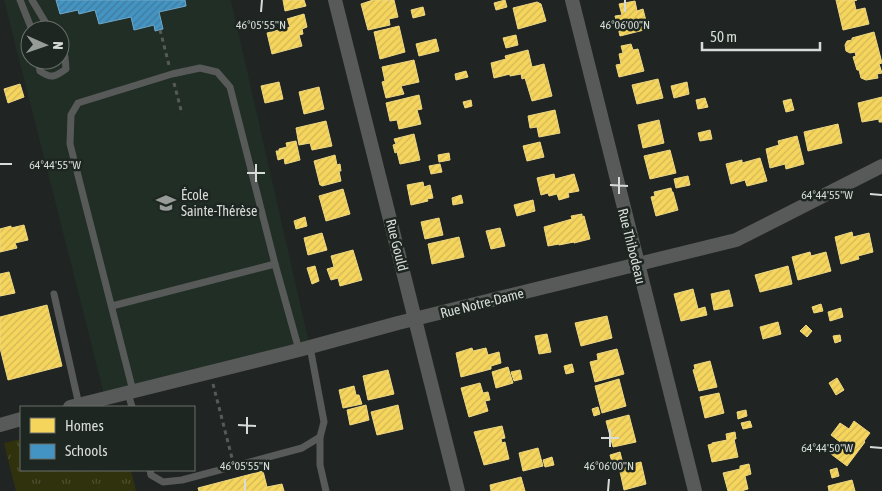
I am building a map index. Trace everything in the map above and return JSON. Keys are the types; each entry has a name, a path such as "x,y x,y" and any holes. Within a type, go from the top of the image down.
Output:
{"street":[{"name":"Rue Gould","path":"335,0 458,491"},
{"name":"Rue Thibodeau","path":"572,0 695,491"},
{"name":"Rue Notre-Dame","path":"74,406 736,240 882,166"},
{"path":"0,425 20,419"}],"lane":[{"path":"20,0 28,20"},
{"path":"32,0 44,20"},
{"path":"132,406 112,306 70,144 71,115 78,103 172,74 200,68 218,72 230,87 275,264 304,348 324,422 320,437 320,465 326,491"},
{"path":"40,70 47,76 56,76 65,70"},
{"path":"112,306 275,264"},
{"path":"54,294 74,406"},
{"path":"150,471 151,475 163,482 182,480 302,448 320,437"},
{"path":"163,482 165,491"}],"path":[{"path":"210,372 234,466"}],"shaded area":[{"name":"École Sainte-Thérèse","path":"4,0 231,0 310,347 105,398 22,70 70,70 70,20 20,20 20,63"}],"green space":[{"path":"20,439 20,471 131,471 136,491 16,491 4,443"}],"building: Homes":[{"path":"283,0 304,0 306,6 285,11"},
{"path":"373,0 394,0 398,17 389,19 390,25 368,30 361,4"},
{"path":"505,0 507,7 496,10 494,3"},
{"path":"836,0 857,0 854,1 856,10 865,8 869,24 843,30"},
{"path":"635,1 637,11 643,9 648,29 620,36 615,16 622,15 619,4"},
{"path":"537,2 541,4 546,21 518,29 513,8"},
{"path":"423,7 425,15 413,18 411,10"},
{"path":"304,14 307,27 302,29 303,34 299,35 302,46 272,54 267,33 290,27 287,19"},
{"path":"399,26 405,52 380,59 374,32"},
{"path":"874,32 882,63 879,64 882,73 877,74 878,78 866,80 861,78 859,70 857,70 853,57 856,56 855,52 850,53 846,51 845,45 852,38"},
{"path":"516,35 518,45 506,48 503,38"},
{"path":"436,39 439,51 419,56 416,44"},
{"path":"631,44 633,50 638,49 644,71 619,77 616,65 621,64 619,54 623,53 621,46"},
{"path":"528,50 532,67 544,64 552,96 532,101 525,78 522,79 521,74 510,76 510,74 494,78 491,63 506,59 505,56"},
{"path":"414,60 419,82 401,86 404,94 386,98 382,82 385,81 382,67"},
{"path":"466,71 468,77 456,80 455,74"},
{"path":"658,79 663,98 637,104 632,85"},
{"path":"279,82 283,99 265,103 261,86"},
{"path":"687,82 689,94 674,98 671,86"},
{"path":"20,84 24,97 8,103 4,89"},
{"path":"319,87 324,109 304,114 299,92"},
{"path":"419,95 422,109 417,110 421,124 399,129 397,120 390,121 386,103"},
{"path":"882,97 882,122 879,122 879,119 862,122 858,103"},
{"path":"705,98 708,107 698,109 696,100"},
{"path":"791,99 794,110 786,112 783,101"},
{"path":"471,100 472,106 465,108 463,102"},
{"path":"555,110 560,133 539,137 537,127 530,128 528,116"},
{"path":"659,120 664,143 643,148 638,125"},
{"path":"326,121 332,146 312,150 310,143 299,145 296,128"},
{"path":"838,124 842,143 808,151 804,132"},
{"path":"710,130 712,139 700,141 698,133"},
{"path":"414,134 420,160 400,164 393,145 396,144 394,139"},
{"path":"797,136 804,164 786,169 785,164 770,168 766,149 779,145 778,141"},
{"path":"296,141 300,160 285,164 284,158 278,160 276,151 287,147 286,143"},
{"path":"540,142 544,157 527,161 523,146"},
{"path":"670,150 676,173 650,179 644,156"},
{"path":"449,153 450,160 439,162 438,155"},
{"path":"335,155 337,165 340,164 341,181 322,186 320,185 314,161"},
{"path":"760,158 767,181 747,186 745,180 731,184 726,164 742,160 742,163"},
{"path":"440,164 442,172 431,174 429,166"},
{"path":"554,174 555,179 574,174 579,191 568,193 569,197 559,200 557,194 549,196 548,193 541,195 537,178"},
{"path":"688,176 690,185 676,188 674,179"},
{"path":"423,182 424,187 430,185 433,198 411,205 407,185"},
{"path":"671,188 678,210 656,216 651,197 655,196 654,192"},
{"path":"343,189 350,214 326,221 319,196"},
{"path":"461,195 463,203 453,205 452,198"},
{"path":"533,200 535,211 517,216 514,205"},
{"path":"582,214 590,239 548,246 544,227 572,219 571,216"},
{"path":"305,217 307,226 296,229 294,221"},
{"path":"439,218 443,235 425,239 421,222"},
{"path":"24,225 28,240 15,243 17,248 0,252 0,229"},
{"path":"500,228 505,246 491,249 486,231"},
{"path":"852,232 853,237 869,233 873,252 858,256 859,259 841,264 835,237"},
{"path":"322,233 327,250 308,255 304,238"},
{"path":"459,237 464,257 432,264 428,244"},
{"path":"353,250 362,280 340,286 338,278 331,280 327,269 334,267 331,256"},
{"path":"810,252 811,256 826,252 831,271 798,280 792,257"},
{"path":"315,266 319,281 312,284 307,268"},
{"path":"788,266 792,284 760,292 755,275"},
{"path":"9,272 15,293 0,296 0,274"},
{"path":"693,289 698,309 705,307 707,315 681,321 674,294"},
{"path":"729,290 733,306 714,310 711,294"},
{"path":"821,304 823,311 814,313 812,307"},
{"path":"47,305 62,366 8,380 0,348 0,317"},
{"path":"841,308 843,317 830,321 828,312"},
{"path":"607,316 612,338 581,346 575,323"},
{"path":"778,322 781,334 763,339 760,327"},
{"path":"806,325 812,331 807,337 800,331"},
{"path":"547,334 551,352 539,354 535,336"},
{"path":"840,335 841,341 835,343 833,336"},
{"path":"472,348 473,351 486,348 488,355 499,352 501,363 491,366 491,369 461,377 456,353"},
{"path":"617,349 624,374 595,382 590,362 598,360 597,354"},
{"path":"710,361 717,387 699,391 693,370 695,369 694,365"},
{"path":"572,364 574,372 566,374 564,366"},
{"path":"508,367 513,383 496,388 492,372"},
{"path":"388,370 394,394 368,400 363,376"},
{"path":"520,370 522,379 514,381 511,372"},
{"path":"837,378 844,390 836,395 829,383"},
{"path":"619,379 626,406 602,413 595,386"},
{"path":"480,383 483,393 488,392 490,400 485,401 488,411 469,417 461,388"},
{"path":"354,386 356,395 359,395 362,404 343,408 339,390"},
{"path":"719,393 724,413 705,418 700,397"},
{"path":"366,405 369,420 350,425 347,410"},
{"path":"398,405 403,429 377,435 371,412"},
{"path":"598,407 600,414 594,416 592,409"},
{"path":"746,410 747,416 738,419 737,412"},
{"path":"629,415 636,442 613,447 606,421"},
{"path":"750,421 752,427 743,429 741,423"},
{"path":"854,421 870,433 847,466 831,454 840,442 831,435 840,423 849,429"},
{"path":"502,426 505,438 501,439 502,443 505,442 509,459 484,465 474,432"},
{"path":"735,432 736,439 734,439 738,457 712,462 708,445 727,440 726,434"},
{"path":"538,448 543,466 523,471 519,453"},
{"path":"620,452 622,460 612,462 610,455"},
{"path":"552,457 554,465 545,467 543,460"},
{"path":"641,462 646,484 624,490 619,467"},
{"path":"749,464 751,474 745,476 748,489 728,491 723,473 740,469 740,466"},
{"path":"837,468 839,476 832,478 830,470"},
{"path":"263,471 267,487 282,484 284,491 199,491 198,488"},
{"path":"521,477 525,491 491,491 490,485"},
{"path":"852,480 855,491 829,491 828,486"}],"building: Schools":[{"path":"56,0 185,0 186,6 159,12 163,29 155,31 154,25 134,30 131,17 99,24 95,10 79,14 78,10 60,14"}],"place":[{"name":"École Sainte-Thérèse","path":"166,203"}]}
